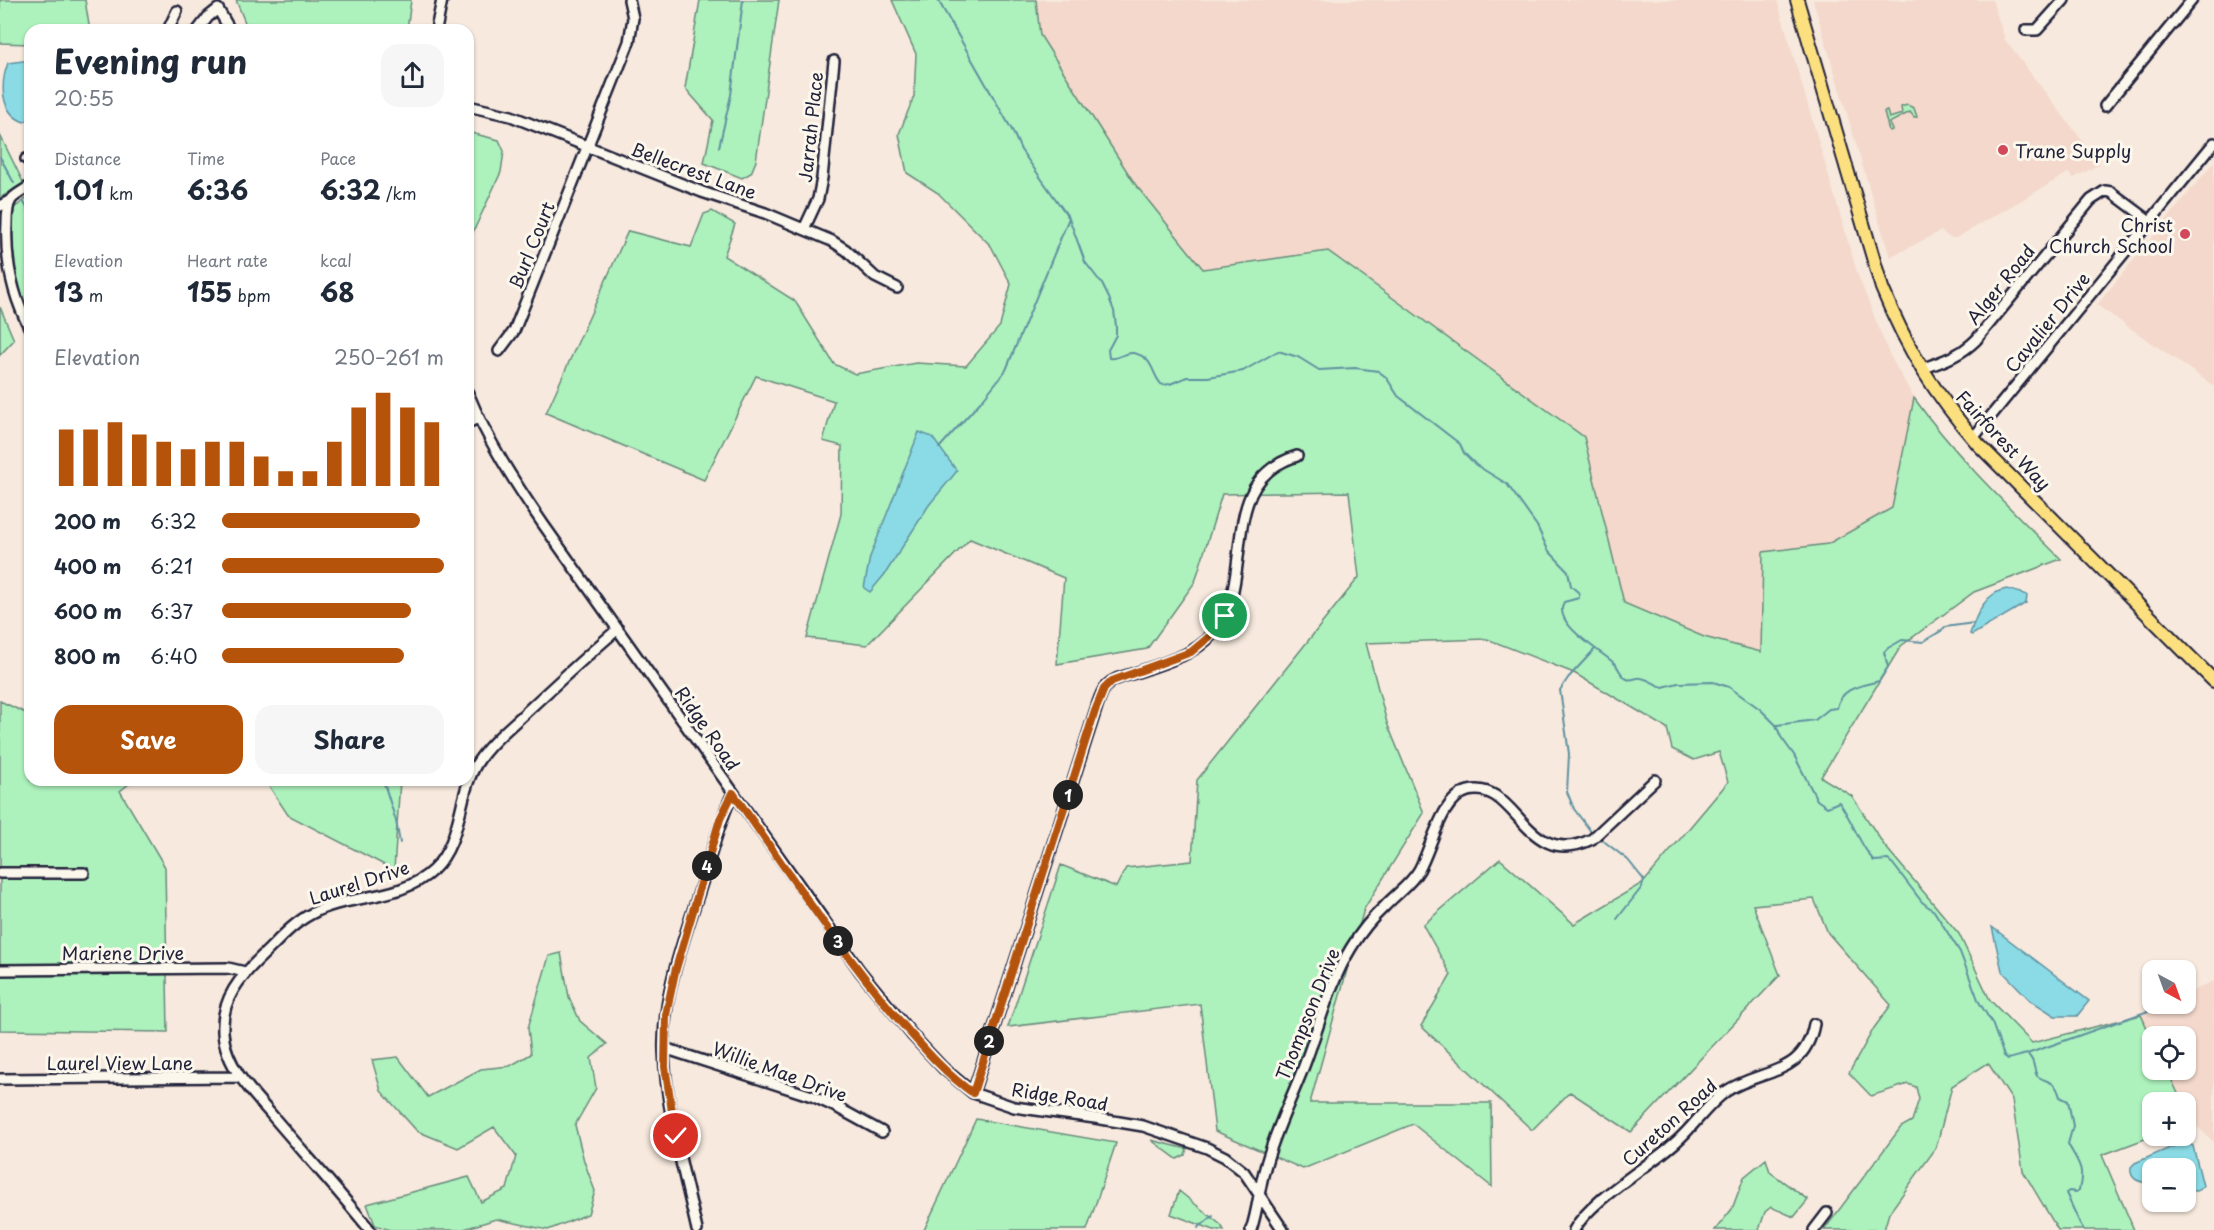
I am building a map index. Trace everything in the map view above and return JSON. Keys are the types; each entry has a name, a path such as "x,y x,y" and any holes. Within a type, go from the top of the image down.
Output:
{"main road":[{"name":"Fairforest Way","path":"1797,0 1882,288 1901,333 1921,369 1957,421 2214,681"}],"street":[{"path":"437,24 442,0"},
{"name":"Burl Court","path":"499,351 514,331 629,42 633,18 629,0"},
{"path":"2026,30 2037,30 2064,0"},
{"path":"2105,106 2192,0"},
{"path":"203,24 218,9 227,24"},
{"path":"171,24 177,11"},
{"name":"Jarrah Place","path":"804,230 818,199 822,178 834,62"},
{"name":"Bellecrest Lane","path":"474,107 511,116 832,241 846,250 875,277 897,288"},
{"name":"Cavalier Drive","path":"1973,438 2214,142"},
{"path":"0,206 24,190"},
{"name":"Alger Road","path":"1921,369 1946,361 1972,345 2098,194 2105,191 2111,192 2150,221"},
{"path":"11,200 7,216 6,242 16,297 24,315"},
{"name":"Ridge Road","path":"474,406 515,482 818,913 884,1002 943,1068 973,1093 1014,1107 1143,1126 1189,1141 1225,1157 1244,1172 1284,1230"},
{"path":"474,420 479,417"},
{"path":"973,1093 1017,950 1104,689 1117,678 1191,652 1215,632 1228,608 1235,582 1244,512 1250,495 1259,480 1275,465 1297,456"},
{"name":"Laurel Drive","path":"474,770 481,757 506,731 618,629"},
{"name":"Thompson Drive","path":"1251,1230 1269,1154 1344,962 1362,932 1418,872 1445,812 1454,798 1470,790 1490,794 1506,804 1537,837 1548,843 1568,846 1592,839 1655,780"},
{"name":"Laurel Drive","path":"370,1230 240,1077 227,1053 223,1022 231,993 245,972 292,927 311,913 401,889 414,884 435,868 450,845 468,786"},
{"path":"697,1230 669,1104 664,1048 666,1015 675,972 720,819 733,793"},
{"path":"0,873 84,873"},
{"name":"Mariene Drive","path":"0,970 228,968 245,972"},
{"name":"Cureton Road","path":"1574,1230 1586,1214 1683,1136 1724,1093 1793,1062 1806,1046 1814,1024"},
{"name":"Willie Mae Drive","path":"664,1048 812,1096 840,1108 882,1132"},
{"name":"Laurel View Lane","path":"0,1079 240,1077"},
{"path":"1814,1230 1827,1213"}],"shaded area":[{"path":"1036,0 1777,0 1858,276 1890,356 1914,398 1892,508 1828,544 1763,552 1761,652 1704,637 1624,603 1584,437 1328,251 1203,270 1135,184 1040,35"},
{"path":"1813,0 1992,0 2005,40 2100,164 2074,178 2068,173 1956,238 1948,237 1941,231 1890,257"},
{"name":"Christ Church School","path":"2214,162 2214,386 2097,305"},
{"path":"2214,981 2214,1142 2196,1126 2196,1092 2177,1092 2172,1080 2196,1080 2196,1026 2146,1026 2141,1015 2196,1014 2196,989"}],"green space":[{"path":"0,0 85,0 89,24 24,24 24,44 0,43"},
{"path":"236,0 411,0 408,24 246,24"},
{"path":"700,0 779,0 756,161 751,173 742,178 704,163 713,120 685,88"},
{"path":"892,0 1036,0 1040,35 1135,184 1203,269 1328,251 1584,437 1624,603 1704,637 1761,652 1763,552 1828,544 1892,508 1914,398 1966,462 2061,559 1974,592 1901,646 1821,777 1852,796 1884,845 1959,934 1990,1000 2032,1043 2141,1015 2146,1026 2142,1026 2142,1080 2172,1080 2177,1092 2142,1092 2142,1140 2102,1155 2134,1230 2058,1230 2023,1171 2012,1100 1988,1063 1952,1086 1936,1148 1889,1213 1884,1230 1824,1230 1901,1127 1912,1121 1919,1099 1916,1087 1908,1084 1871,1096 1849,1073 1874,1028 1891,1005 1828,933 1814,899 1753,905 1780,975 1631,1132 1570,1092 1532,1130 1421,1026 1451,975 1423,925 1500,859 1574,924 1644,882 1728,782 1719,752 1694,760 1672,749 1667,728 1574,673 1487,639 1366,643 1387,723 1424,813 1364,909 1310,1103 1491,1103 1492,1187 1413,1124 1303,1169 1215,1131 1200,1004 1008,1027 1061,865 1116,887 1126,868 1192,861 1197,780 1359,577 1349,492 1222,494 1195,582 1147,649 1057,664 1064,578 970,539 867,645 807,638 841,514 842,446 823,441 834,401 756,376 704,480 546,413 628,231 691,247 704,214 712,211 735,224 724,256 795,301 834,364 855,374 916,363 966,366 1000,326 1011,284 991,246 938,193 907,173 899,134 914,96 916,54"},
{"path":"1907,105 1914,108 1917,117 1910,112 1889,123 1892,130 1889,131 1884,112 1887,111 1889,118 1902,114 1901,107"},
{"path":"474,134 499,140 504,151 501,172 474,230"},
{"path":"0,135 24,184 0,198"},
{"path":"24,200 24,305 11,249 14,208"},
{"path":"0,307 14,340 0,355"},
{"path":"0,701 24,712 24,786 126,786 120,791 165,867 168,1032 0,1030"},
{"path":"269,786 400,786 394,870 288,815"},
{"path":"561,953 569,997 580,1021 607,1044 591,1058 596,1088 575,1125 584,1161 595,1191 588,1214 548,1230 496,1219 461,1230 390,1230 375,1225 367,1204 469,1177 481,1202 507,1189 516,1156 494,1127 458,1148 417,1131 381,1091 372,1060 398,1057 428,1097 481,1069 510,1066 531,1054 528,1028 549,956"},
{"path":"976,1119 1116,1143 1087,1230 924,1230"},
{"path":"1151,1140 1187,1149 1185,1155 1177,1159"},
{"path":"1766,1159 1770,1172 1808,1200 1794,1217 1771,1207 1765,1212 1759,1230 1715,1230 1732,1209 1744,1177"},
{"path":"1179,1191 1221,1225 1224,1230 1214,1230 1171,1214"}],"water":[{"path":"24,61 24,122 16,118 6,105 3,89 8,63"},
{"path":"919,432 932,437 957,471 929,505 885,574 870,592 864,588 870,557"},
{"path":"2007,589 2027,595 2026,603 1972,635 1970,634 1982,606 1993,595"},
{"path":"1992,927 2089,1001 2077,1016 2055,1016 2030,1000 2002,971"},
{"path":"2174,1146 2193,1146 2196,1158 2147,1158"},
{"path":"2196,1158 2203,1186 2196,1191"},
{"path":"2142,1160 2142,1181 2132,1175 2131,1167"}],"waterway":[{"path":"719,147 731,95 743,0"},
{"path":"938,0 1012,130 1021,150 1069,218 1085,262 1102,284 1109,298 1116,326 1116,335 1108,350 1109,358 1130,353 1140,355 1149,362 1162,385 1187,377 1208,377 1243,371 1278,351 1298,357 1319,370 1355,368 1378,371 1386,377 1398,396 1460,444 1464,453 1476,465 1507,484 1537,526 1548,550 1568,571 1571,586 1579,593 1579,598 1564,602 1562,610 1565,619 1580,637 1615,664 1625,678 1644,679 1663,687 1678,683 1713,682 1729,687 1760,709 1776,725 1817,800 1827,807 1839,802 1874,861 1888,860 1893,864 1922,902 1934,911 1960,952 1979,1002 1992,1023 2004,1056 2008,1059 2027,1054 2030,1056 2037,1076 2054,1085 2060,1097 2068,1101 2073,1126 2068,1144 2080,1165 2081,1176 2079,1190 2066,1193 2083,1230"},
{"path":"0,157 14,183"},
{"path":"939,448 1006,370 1069,218"},
{"path":"1777,725 1815,720 1829,709 1837,708 1839,701 1853,688 1879,681 1888,667 1884,652 1902,640 1923,642 1945,627 1974,623"},
{"path":"1592,833 1574,809 1567,792 1569,754 1560,690 1594,650"},
{"path":"385,786 400,843"},
{"path":"1601,839 1628,860 1644,880 1642,887 1617,919"},
{"path":"2027,1054 2142,1013"},
{"path":"1198,1228 1213,1216"}],"place":[{"name":"Trane Supply","path":"2003,150"},
{"name":"Christ Church School","path":"2185,234"}],"route":[{"path":"676,1136 669,1104 665,1067 666,1015 675,972 720,819 733,793 884,1002 943,1068 973,1093 1017,950 1104,689 1117,678 1191,652 1210,638 1225,616"}]}
